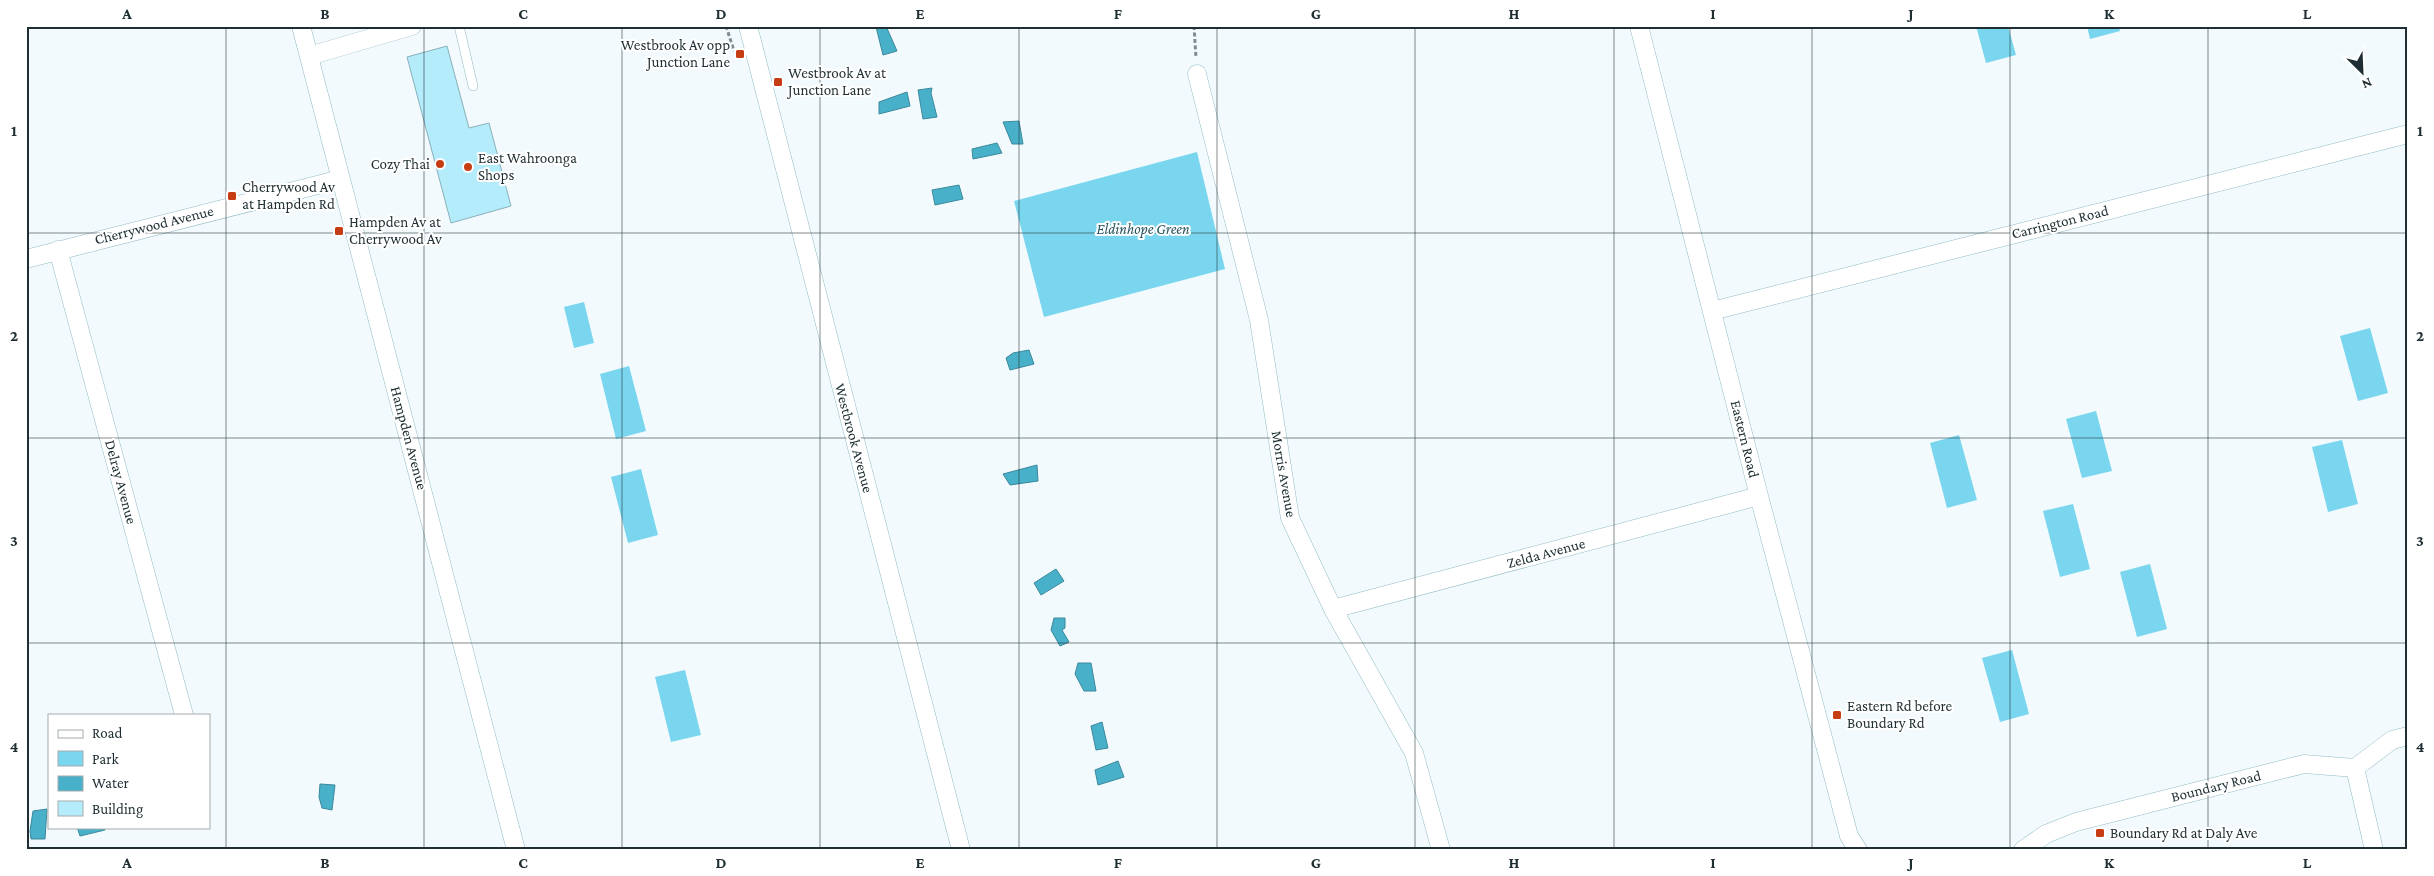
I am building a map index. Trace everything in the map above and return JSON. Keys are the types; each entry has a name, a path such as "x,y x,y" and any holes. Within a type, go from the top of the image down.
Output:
{"street":[{"name":"Hampden Avenue","path":"301,26 516,850"},
{"path":"309,56 412,26"},
{"name":"Westbrook Avenue","path":"748,26 961,850"},
{"name":"Eastern Road","path":"1638,26 1849,836 1858,850"},
{"name":"Morris Avenue","path":"1197,74 1260,320 1290,518 1333,610 1414,753 1441,850"},
{"name":"Carrington Road","path":"1712,311 2408,134"},
{"name":"Cherrywood Avenue","path":"26,259 341,179"},
{"name":"Delray Avenue","path":"58,250 184,714"},
{"name":"Zelda Avenue","path":"1333,610 1759,496"},
{"path":"2374,850 2355,768 2392,740 2408,736"},
{"name":"Boundary Road","path":"2022,850 2046,834 2076,822 2304,764 2355,768"}],"lane":[{"path":"459,26 473,86"}],"path":[{"path":"1194,26 1197,74"}],"green space":[{"path":"1976,26 2008,26 2016,55 1986,63"},
{"path":"2087,26 2119,26 2120,31 2090,39"},
{"name":"Eldinhope Green","path":"1197,152 1225,269 1044,317 1014,201"},
{"path":"584,302 594,343 574,348 564,307"},
{"path":"2370,328 2388,393 2358,401 2340,336"},
{"path":"629,366 646,431 616,439 600,374"},
{"path":"2096,411 2112,471 2082,478 2066,419"},
{"path":"1959,435 1977,500 1947,508 1930,443"},
{"path":"2342,440 2358,504 2328,512 2312,447"},
{"path":"641,469 658,535 628,543 611,477"},
{"path":"2073,504 2090,569 2060,577 2043,511"},
{"path":"2150,564 2167,629 2137,637 2120,572"},
{"path":"2012,650 2029,714 2000,722 1982,658"},
{"path":"685,670 701,735 671,742 655,677"}],"water":[{"path":"886,26 897,51 883,55 876,27"},
{"path":"932,88 931,93 937,117 923,119 918,90"},
{"path":"907,92 910,106 879,114 879,102"},
{"path":"1019,121 1023,144 1012,144 1003,122"},
{"path":"997,143 1002,153 973,159 972,149"},
{"path":"959,185 963,199 935,205 932,190"},
{"path":"1029,350 1034,364 1010,370 1006,358 1013,353"},
{"path":"1037,465 1038,481 1010,485 1003,474"},
{"path":"1056,569 1064,581 1041,595 1034,583"},
{"path":"1054,618 1065,618 1065,628 1062,630 1069,642 1060,646 1051,630"},
{"path":"1078,663 1091,663 1096,691 1084,691 1075,674"},
{"path":"1102,722 1108,748 1096,750 1091,726"},
{"path":"1118,761 1124,777 1098,785 1095,770"},
{"path":"320,784 335,785 332,810 322,808 319,797"},
{"path":"47,809 45,839 31,839 30,831 33,811"},
{"path":"77,828 104,828 105,830 80,836"}],"building":[{"name":"East Wahroonga Shops","path":"447,46 469,128 489,123 511,206 451,223 407,57"}],"place":[{"name":"Westbrook Av opp Junction Lane","path":"740,54"},
{"name":"Westbrook Av at Junction Lane","path":"778,82"},
{"name":"Cozy Thai","path":"440,164"},
{"name":"East Wahroonga Shops","path":"468,167"},
{"name":"Cherrywood Av at Hampden Rd","path":"232,196"},
{"name":"Hampden Av at Cherrywood Av","path":"339,231"},
{"name":"Eastern Rd before Boundary Rd","path":"1837,715"},
{"name":"Boundary Rd at Daly Ave","path":"2100,833"}]}
